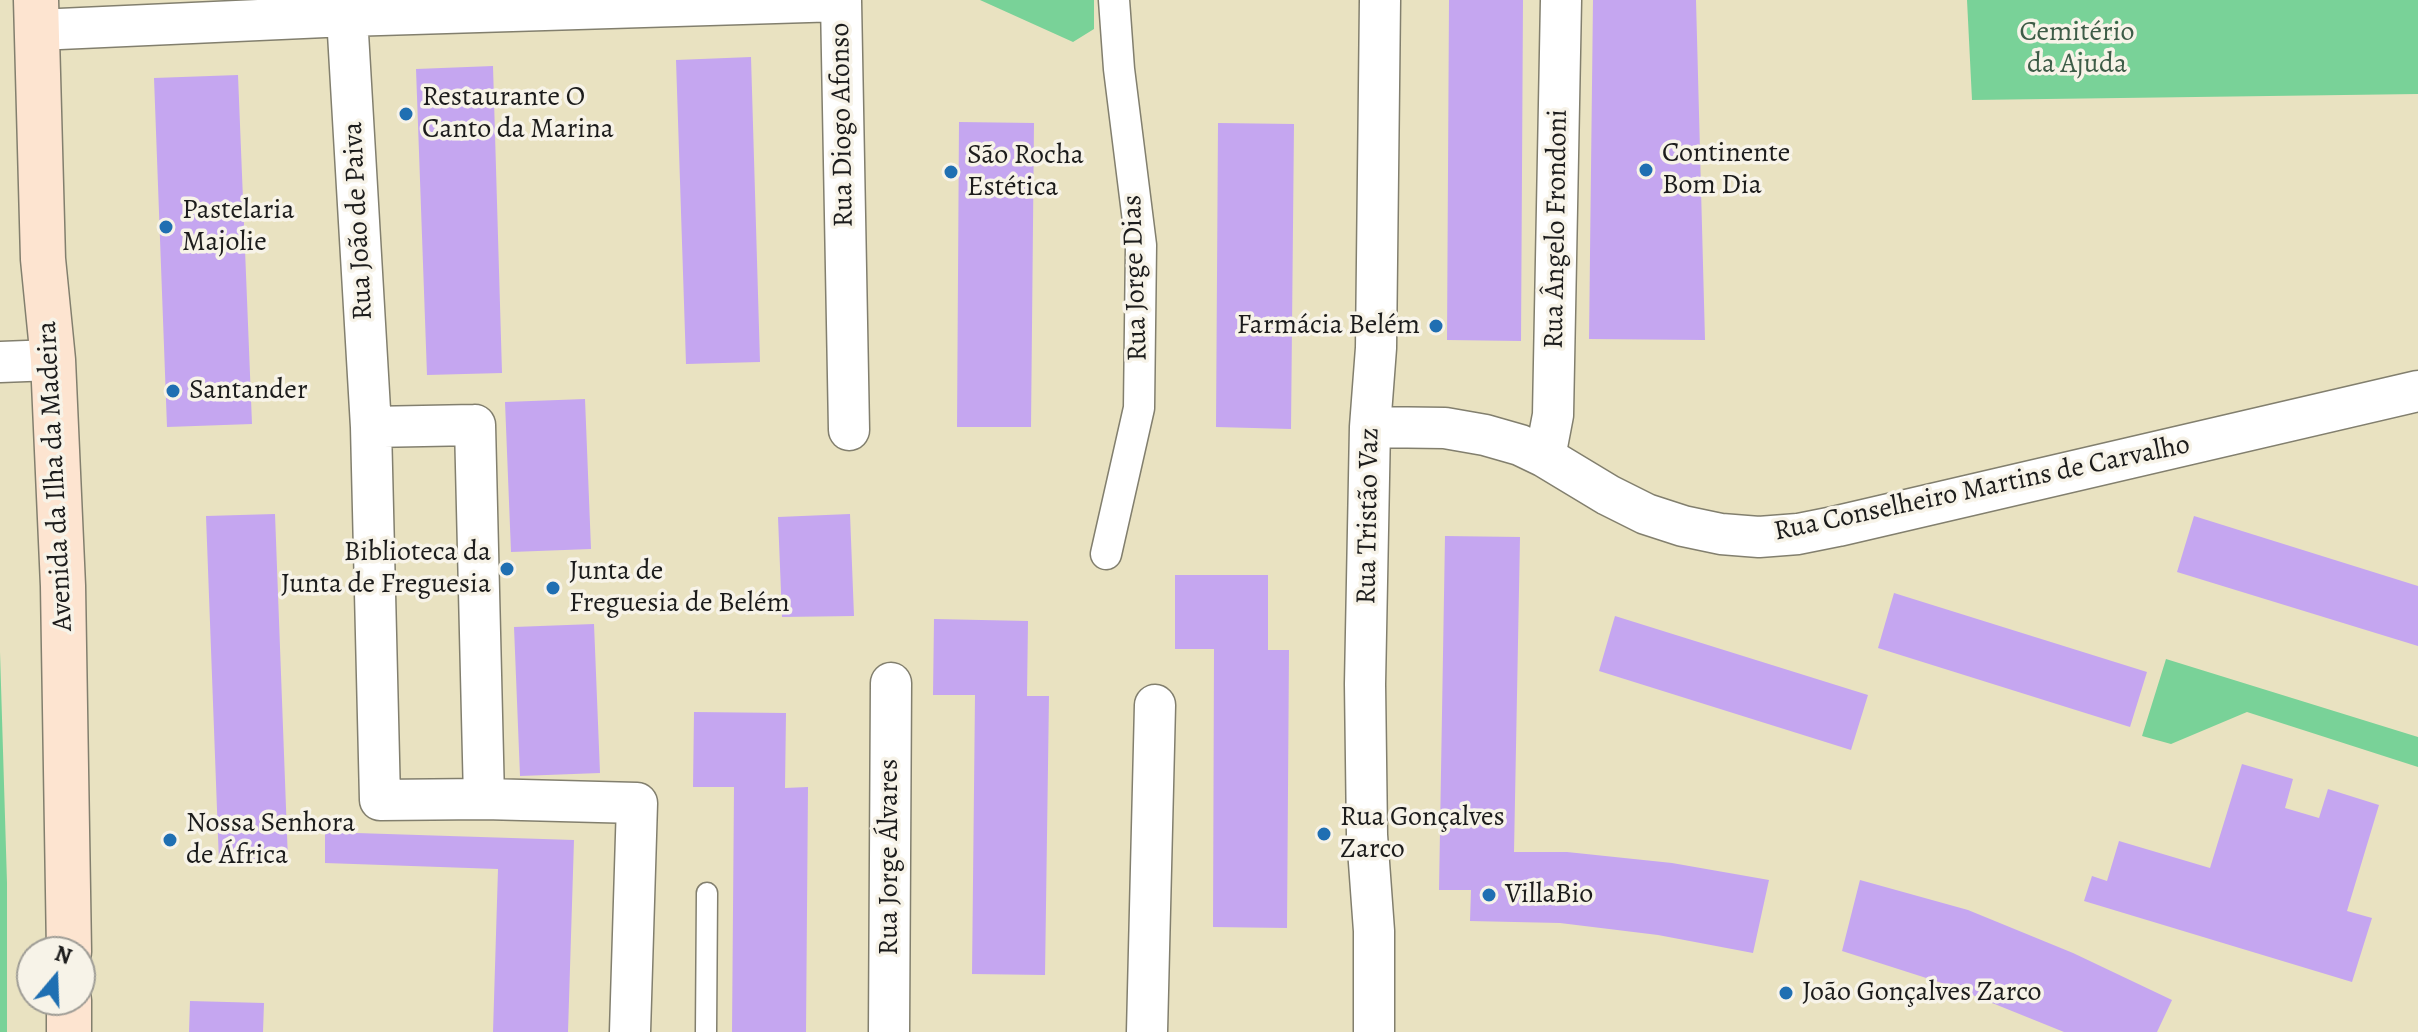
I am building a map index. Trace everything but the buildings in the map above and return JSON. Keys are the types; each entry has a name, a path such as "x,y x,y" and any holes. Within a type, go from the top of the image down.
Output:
{"main road":[{"name":"Avenida da Ilha da Madeira","path":"36,15 43,259 53,360 63,586 69,936"}],"street":[{"name":"Rua Jorge Dias","path":"1106,554 1139,408 1141,245 1119,69 1114,0"},
{"name":"Rua Tristão Vaz","path":"1374,1032 1374,931 1367,835 1365,684 1370,427 1376,348 1380,0"},
{"name":"Rua Ângelo Frondoni","path":"1545,457 1553,415 1561,0"},
{"name":"Rua Diogo Afonso","path":"36,15 347,16 572,5 841,1 849,430"},
{"name":"Rua João de Paiva","path":"347,16 371,427 380,800 637,803 630,1032"},
{"path":"0,362 53,360"},
{"name":"Rua Conselheiro Martins de Carvalho","path":"1370,427 1445,428 1485,435 1520,445 1545,457 1646,514 1708,532 1759,537 1798,534 1838,526 2418,391"},
{"path":"371,427 475,425 484,799"},
{"name":"Rua Jorge Álvares","path":"889,1032 891,683"},
{"path":"1147,1032 1155,705"}],"lane":[{"path":"706,1032 707,893"}],"green space":[{"path":"980,0 1094,0 1094,29 1073,42"},
{"name":"Cemitério da Ajuda","path":"1967,0 2418,0 2418,94 1972,100"},
{"path":"0,652 7,883 7,1032 0,1032"},
{"path":"2166,659 2418,737 2418,767 2247,712 2171,744 2142,736"}],"place":[{"name":"Restaurante O Canto da Marina","path":"406,114"},
{"name":"Continente Bom Dia","path":"1646,170"},
{"name":"São Rocha Estética","path":"951,172"},
{"name":"Pastelaria Majolie","path":"166,227"},
{"name":"Farmácia Belém","path":"1436,326"},
{"name":"Santander","path":"173,391"},
{"name":"Biblioteca da Junta de Freguesia","path":"507,569"},
{"name":"Junta de Freguesia de Belém","path":"553,588"},
{"name":"Rua Gonçalves Zarco","path":"1324,834"},
{"name":"Nossa Senhora de África","path":"170,840"},
{"name":"VillaBio","path":"1489,895"},
{"name":"João Gonçalves Zarco","path":"1786,993"}]}
